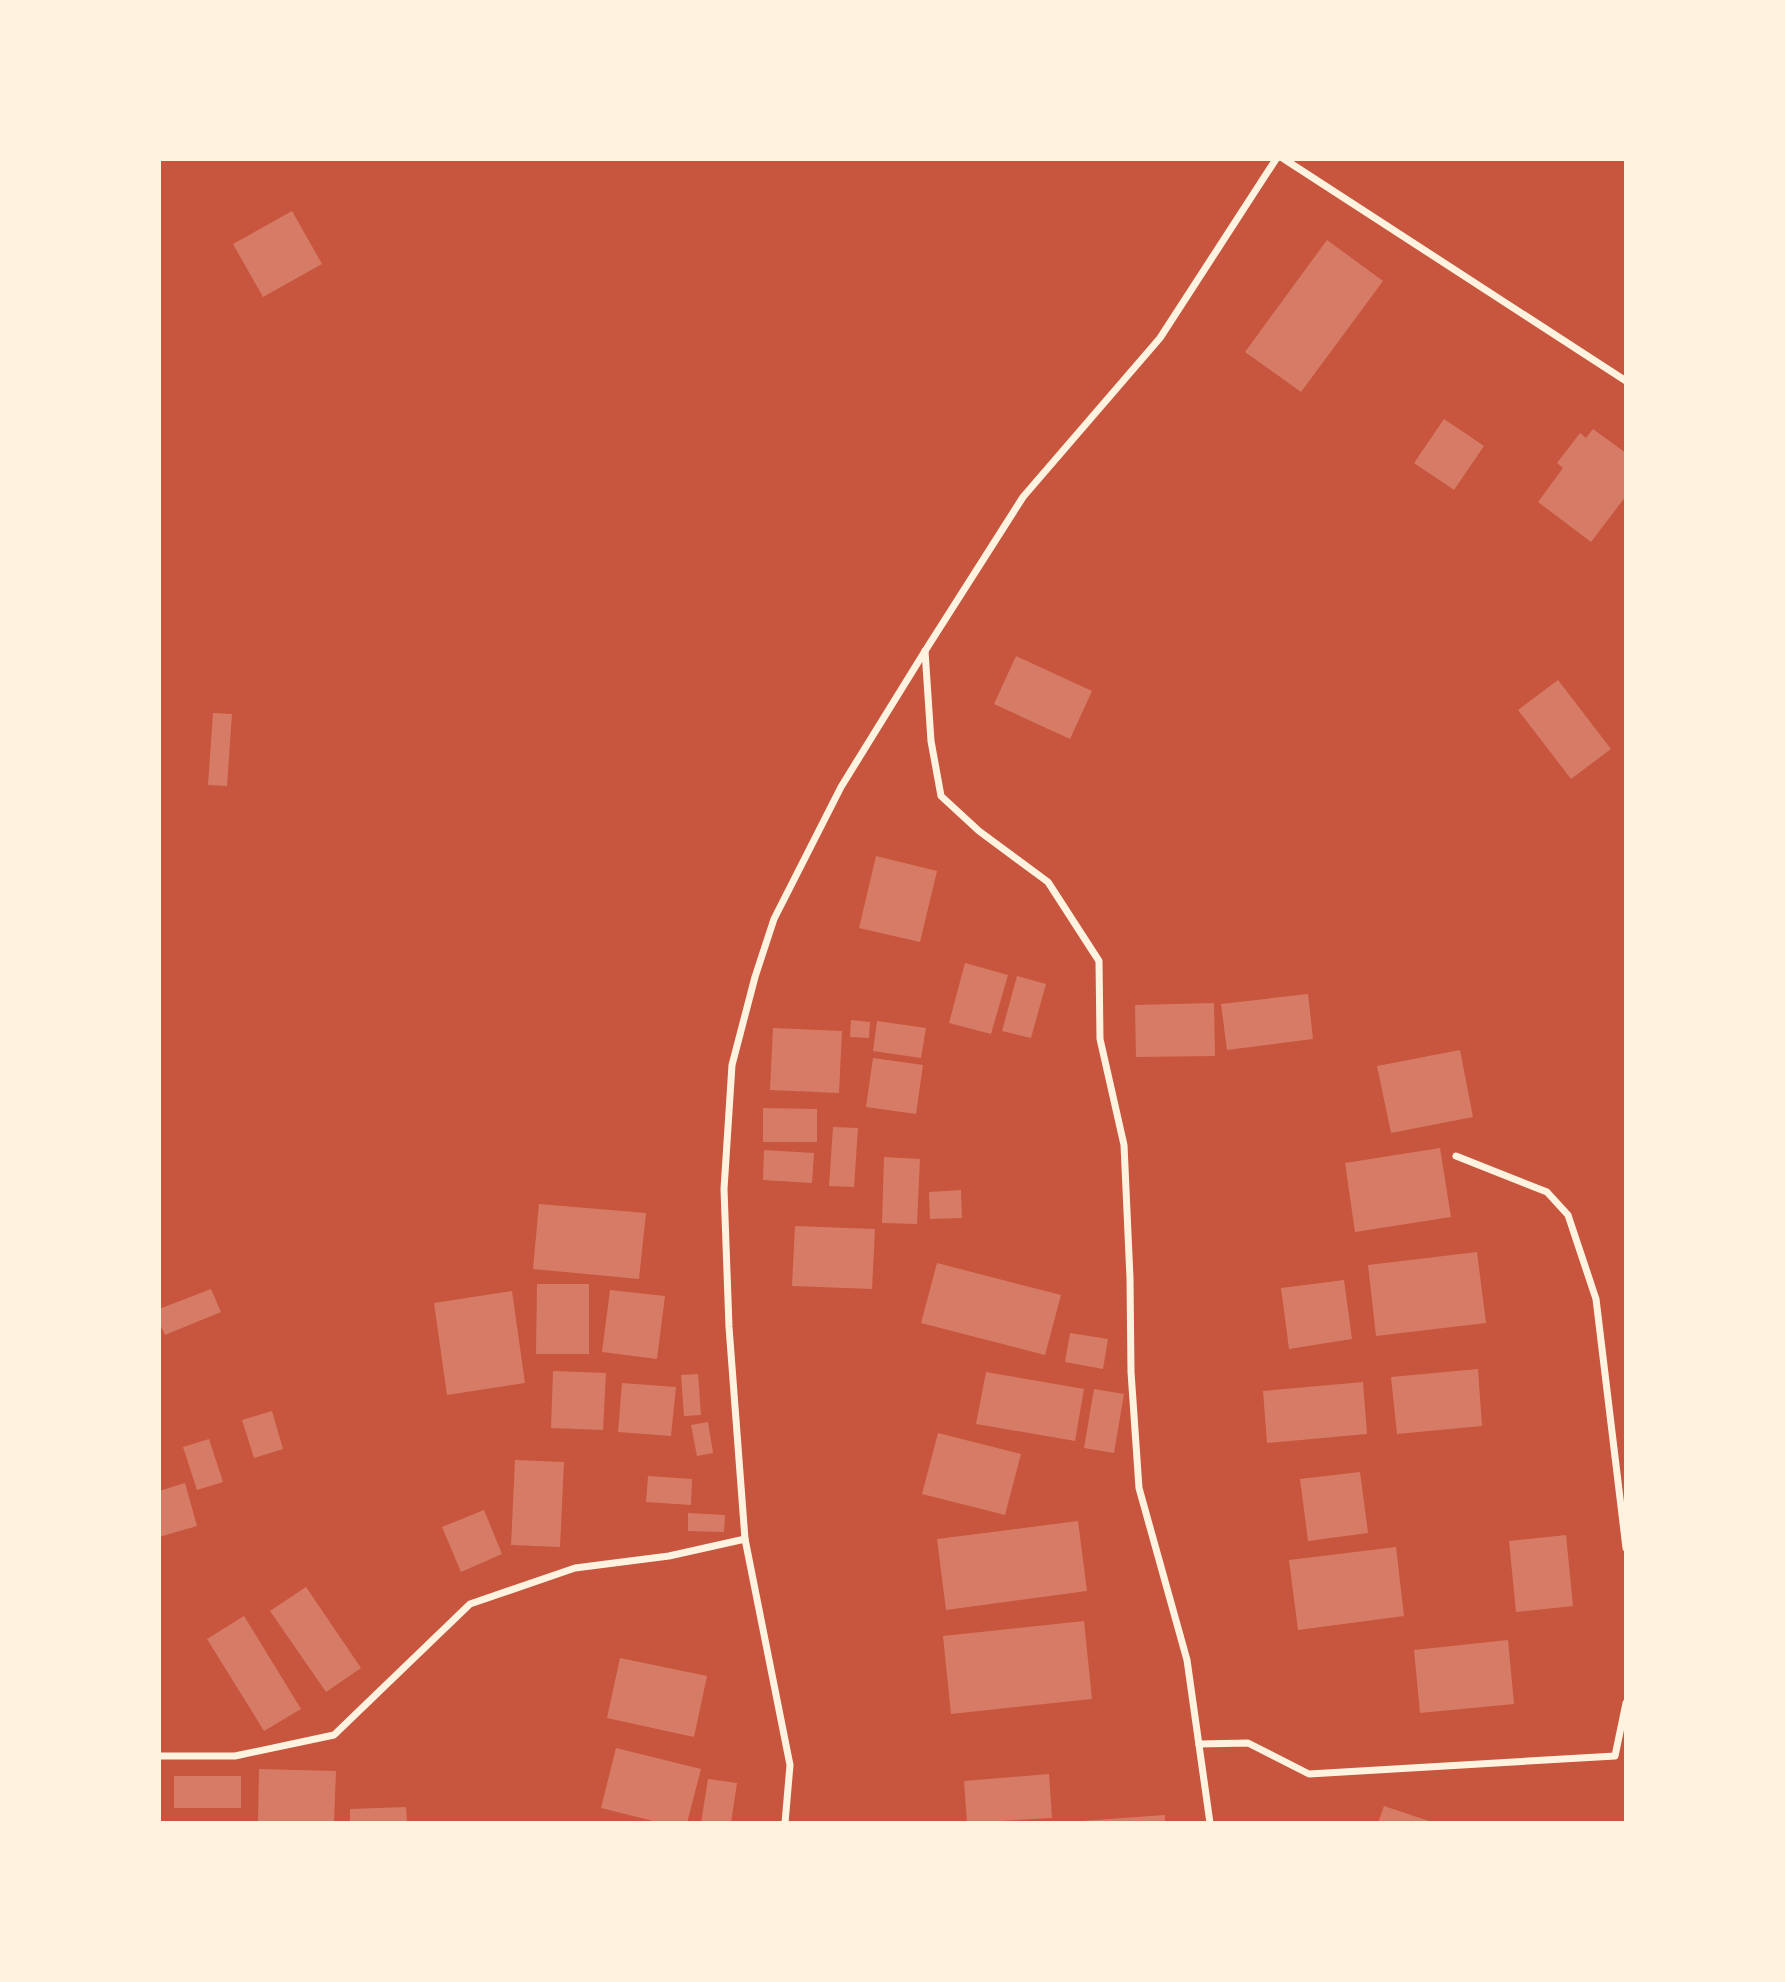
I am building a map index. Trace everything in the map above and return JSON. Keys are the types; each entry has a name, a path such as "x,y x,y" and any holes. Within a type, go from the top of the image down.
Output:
{"street":[{"path":"785,1823 790,1765 745,1539 729,1327 724,1189 732,1065 755,977 774,919 841,787 1023,496 1160,338 1276,159"},
{"path":"1284,159 1626,381"},
{"path":"925,651 931,741 941,796 979,831 1048,883 1099,961 1100,1039 1124,1145 1131,1372 1139,1488 1187,1660 1210,1823"},
{"path":"1456,1156 1547,1192 1569,1215 1597,1299 1626,1548"},
{"path":"159,1756 235,1756 334,1735 470,1604 575,1568 669,1556 745,1539"},
{"path":"1615,1756 1626,1703"},
{"path":"1199,1744 1248,1743 1309,1774 1615,1756 1626,1760"}],"building":[{"path":"292,211 322,264 263,297 233,244"},
{"path":"1327,240 1383,281 1301,392 1245,352"},
{"path":"1444,419 1484,446 1454,490 1414,463"},
{"path":"1593,429 1626,453 1626,496 1591,542 1538,502 1563,468 1557,463 1580,433 1586,438"},
{"path":"1016,656 1092,691 1070,739 994,704"},
{"path":"1558,680 1611,749 1571,779 1518,710"},
{"path":"213,713 232,714 227,786 208,785"},
{"path":"876,856 937,871 920,942 859,928"},
{"path":"965,963 1008,975 991,1034 949,1023"},
{"path":"1017,976 1046,984 1031,1038 1002,1031"},
{"path":"1308,994 1313,1039 1227,1050 1221,1004"},
{"path":"1214,1003 1215,1056 1136,1057 1135,1005"},
{"path":"851,1020 870,1022 869,1038 850,1037"},
{"path":"877,1021 926,1028 921,1058 873,1051"},
{"path":"773,1028 842,1031 839,1093 770,1090"},
{"path":"1460,1050 1473,1117 1391,1133 1377,1066"},
{"path":"873,1058 923,1065 916,1114 866,1107"},
{"path":"763,1108 817,1109 817,1142 763,1142"},
{"path":"833,1127 858,1128 854,1187 829,1186"},
{"path":"1440,1148 1451,1217 1355,1232 1345,1163"},
{"path":"764,1150 814,1153 812,1183 763,1180"},
{"path":"884,1157 920,1159 917,1224 882,1223"},
{"path":"961,1190 962,1218 930,1219 929,1192"},
{"path":"539,1204 646,1213 639,1279 533,1269"},
{"path":"795,1226 875,1229 872,1289 792,1286"},
{"path":"1477,1252 1486,1323 1376,1336 1368,1265"},
{"path":"937,1263 1061,1295 1045,1355 921,1323"},
{"path":"1344,1280 1352,1339 1289,1349 1281,1288"},
{"path":"537,1284 589,1284 589,1354 536,1354"},
{"path":"211,1289 221,1312 165,1335 159,1322 159,1309"},
{"path":"610,1290 665,1296 657,1359 602,1352"},
{"path":"512,1291 525,1383 447,1395 434,1303"},
{"path":"1070,1333 1108,1339 1103,1369 1065,1362"},
{"path":"1478,1369 1482,1426 1397,1434 1391,1377"},
{"path":"553,1371 606,1373 603,1430 551,1428"},
{"path":"986,1372 1084,1389 1075,1441 976,1424"},
{"path":"698,1374 701,1415 684,1416 681,1375"},
{"path":"1363,1382 1367,1434 1267,1443 1263,1391"},
{"path":"622,1383 676,1387 671,1436 618,1432"},
{"path":"1094,1389 1124,1394 1114,1453 1084,1448"},
{"path":"272,1411 283,1449 254,1458 242,1420"},
{"path":"708,1422 713,1453 697,1456 691,1425"},
{"path":"938,1433 1021,1454 1005,1515 922,1494"},
{"path":"209,1439 223,1482 197,1490 183,1447"},
{"path":"515,1460 564,1462 560,1547 511,1545"},
{"path":"1360,1472 1368,1533 1308,1541 1300,1479"},
{"path":"648,1476 692,1479 691,1505 646,1502"},
{"path":"185,1483 197,1526 159,1537 159,1491"},
{"path":"484,1510 502,1554 461,1572 442,1527"},
{"path":"688,1513 725,1515 724,1532 688,1531"},
{"path":"1078,1521 1087,1591 946,1610 937,1539"},
{"path":"1566,1535 1573,1606 1516,1612 1509,1541"},
{"path":"1396,1547 1404,1616 1298,1630 1289,1560"},
{"path":"306,1587 361,1668 326,1692 270,1611"},
{"path":"244,1616 301,1709 264,1731 207,1639"},
{"path":"1084,1621 1092,1699 951,1714 943,1636"},
{"path":"1508,1640 1514,1704 1420,1713 1414,1650"},
{"path":"620,1658 707,1676 694,1737 607,1718"},
{"path":"616,1748 701,1769 687,1823 661,1823 601,1808"},
{"path":"259,1769 336,1771 334,1823 258,1823"},
{"path":"1049,1774 1052,1818 967,1823 964,1781"},
{"path":"174,1776 241,1776 241,1808 174,1808"},
{"path":"708,1779 737,1783 731,1823 701,1823"},
{"path":"1384,1806 1432,1822 1432,1823 1378,1823"},
{"path":"406,1807 407,1823 350,1823 350,1809"},
{"path":"1165,1815 1165,1823 1081,1823 1081,1821"}]}
